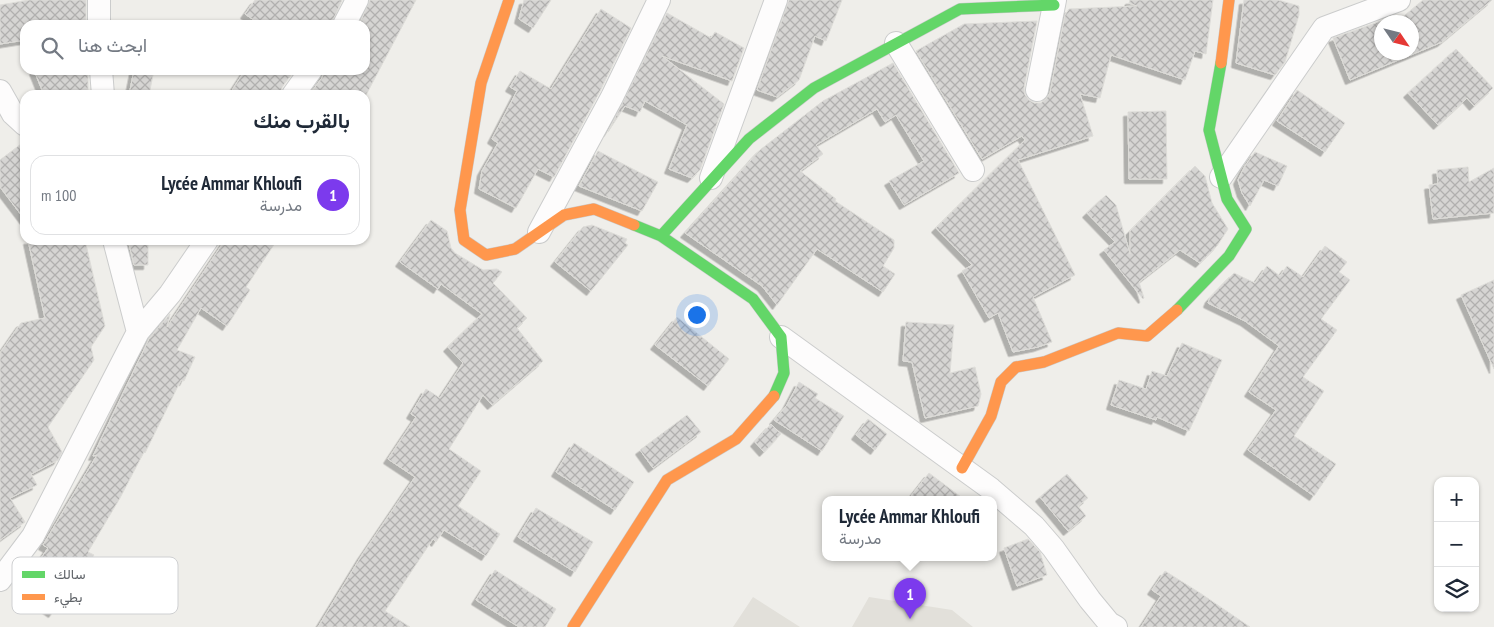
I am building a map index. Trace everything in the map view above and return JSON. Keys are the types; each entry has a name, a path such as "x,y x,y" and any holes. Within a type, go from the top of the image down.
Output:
{"street":[{"path":"99,0 99,20"},
{"path":"347,20 357,0"},
{"path":"509,0 481,83 460,210 464,240 486,255 515,249 564,215 594,209 661,236 753,299 781,337 991,489 1034,526 1053,548 1090,600 1109,623 1116,627"},
{"path":"539,232 612,97 658,0"},
{"path":"709,183 776,0"},
{"path":"962,468 991,416 1001,382 1016,367 1044,362 1118,333 1147,336 1182,305 1229,256 1246,229 1227,198 1209,130 1217,90 1228,0"},
{"path":"1221,177 1324,28 1399,0"},
{"path":"661,236 749,139 814,88 960,5 1055,2 1038,90"},
{"path":"896,42 972,170"},
{"path":"101,75 103,90"},
{"path":"297,90 308,75"},
{"path":"0,91 13,114 20,120"},
{"path":"115,245 138,332"},
{"path":"17,557 33,536 138,332 170,294 204,245"},
{"path":"573,627 667,480 736,439 773,398 784,373 781,337"},
{"path":"0,580 12,564"}],"shaded area":[{"path":"753,597 800,627 733,627"},
{"path":"869,597 952,610 973,627 852,627"}],"building":[{"path":"29,0 86,0 86,20 20,20 20,41 0,44 0,5"},
{"path":"255,0 342,0 333,20 254,20 245,14"},
{"path":"370,0 416,0 369,90 313,90 323,75 370,75 370,20 361,20"},
{"path":"524,0 551,0 533,28 519,19"},
{"path":"789,0 842,0 826,41 815,36 799,80 777,97 757,90"},
{"path":"1130,0 1213,0 1206,54 1195,51 1185,80 1111,55 1100,98 1080,94 1093,136 1018,160 1075,275 1033,297 1052,342 1013,352 998,313 989,318 962,271 972,265 936,228 1025,140 1022,136 982,159 916,51 964,24 1037,21 1024,88 1025,95 1029,100 1034,103 1041,103 1050,93 1065,15 1069,9 1137,6 1129,3"},
{"path":"1244,0 1278,0 1299,6 1299,15 1285,62 1275,75 1236,63"},
{"path":"1423,0 1492,0 1442,42 1419,52 1419,15 1405,15"},
{"path":"601,9 631,28 554,177 538,169 516,208 479,189 482,171 498,143 492,139 517,91 510,87 520,71 551,89"},
{"path":"667,13 711,38 715,32 744,48 732,81 662,56 724,104 700,170 692,178 669,169 687,125 645,101 640,112 625,106 608,132"},
{"path":"1374,23 1374,60 1398,60 1350,80 1333,38"},
{"path":"1456,49 1493,88 1474,106 1467,98 1438,125 1408,93"},
{"path":"893,63 959,173 904,205 889,181 924,161 896,115 885,122 877,109 816,145 823,154 800,171 836,199 835,201 894,240 894,248 883,266 895,274 883,292 817,249 777,305 762,286 685,233 760,150 823,101"},
{"path":"36,75 88,75 88,90 42,90"},
{"path":"133,75 153,75 150,90 130,90"},
{"path":"242,75 291,75 281,90 232,90"},
{"path":"1297,90 1345,123 1325,152 1277,121"},
{"path":"1166,111 1167,179 1129,179 1128,112"},
{"path":"20,145 20,213 0,187 0,160"},
{"path":"598,151 658,182 642,211 579,186"},
{"path":"1255,152 1287,166 1278,186 1264,180 1250,206 1242,193 1238,180"},
{"path":"1195,166 1205,176 1212,203 1228,229 1217,246 1200,263 1180,250 1139,282 1143,299 1104,250 1115,242 1087,213 1106,195 1116,205 1130,254 1130,231"},
{"path":"1468,167 1469,182 1494,168 1494,213 1433,219 1429,185 1438,184 1437,170"},
{"path":"431,220 447,231 451,248 455,253 483,270 497,269 502,272 493,283 527,318 517,328 543,361 492,405 483,395 449,449 481,471 458,506 500,534 486,556 444,530 436,542 433,539 385,611 410,627 318,627 362,555 415,477 388,459 416,417 411,414 426,389 440,398 463,363 448,347 482,314 441,284 438,289 400,262"},
{"path":"592,225 627,239 625,243 628,245 591,291 555,262 583,227"},
{"path":"29,245 86,245 105,326 91,347 94,360 48,427 62,452 58,460 31,474 37,485 10,498 25,522 0,540 0,353 21,323 45,318"},
{"path":"129,245 148,245 148,265 134,265"},
{"path":"222,245 274,245 246,287 250,290 227,326 201,308 177,350 195,357 184,381 181,380 145,453 88,552 94,555 93,557 42,557 48,548 43,545 97,455 93,456 149,339 170,314 167,327"},
{"path":"1325,246 1347,262 1339,272 1350,280 1321,319 1337,330 1303,377 1324,391 1294,436 1336,464 1314,496 1248,450 1276,410 1249,392 1279,346 1245,321 1208,303 1210,298 1234,273 1255,283 1267,266 1280,276 1287,266 1303,277"},
{"path":"1494,280 1494,369 1461,295"},
{"path":"677,317 729,359 708,386 655,345"},
{"path":"906,322 954,325 950,373 975,367 981,394 978,406 925,418 912,362 903,361"},
{"path":"1182,343 1222,360 1189,431 1157,417 1156,420 1111,405 1119,380 1146,389 1152,371 1167,376"},
{"path":"799,382 818,394 815,398 844,416 822,451 774,420 787,405"},
{"path":"687,415 701,432 653,468 640,450"},
{"path":"868,419 887,434 875,450 856,435"},
{"path":"771,424 781,434 764,452 755,442"},
{"path":"574,443 634,482 615,510 556,472"},
{"path":"929,473 960,496 911,496"},
{"path":"1067,474 1088,498 1078,506 1086,516 1068,531 1040,497"},
{"path":"536,508 593,542 575,572 518,537"},
{"path":"1028,539 1040,552 1047,575 1017,586 1004,548"},
{"path":"495,570 556,609 545,627 519,627 476,600"},
{"path":"1165,571 1250,627 1141,627 1161,596 1152,590"}],"traffic: fast":[{"path":"661,236 749,139 814,88 960,9 1054,5"},
{"path":"1177,310 1229,256 1246,229 1227,199 1209,130 1221,63"},
{"path":"634,225 661,236 753,299 781,337 784,373 774,396"}],"traffic: slow":[{"path":"509,0 481,83 460,210 464,240 486,255 515,249 564,215 594,209 634,225"},
{"path":"1221,63 1229,0"},
{"path":"962,468 991,416 1001,382 1016,367 1044,362 1118,333 1147,336 1177,310"},
{"path":"573,627 667,480 736,439 774,396"}],"place":[{"name":"Lycée Ammar Khloufi","path":"910,619"}]}
